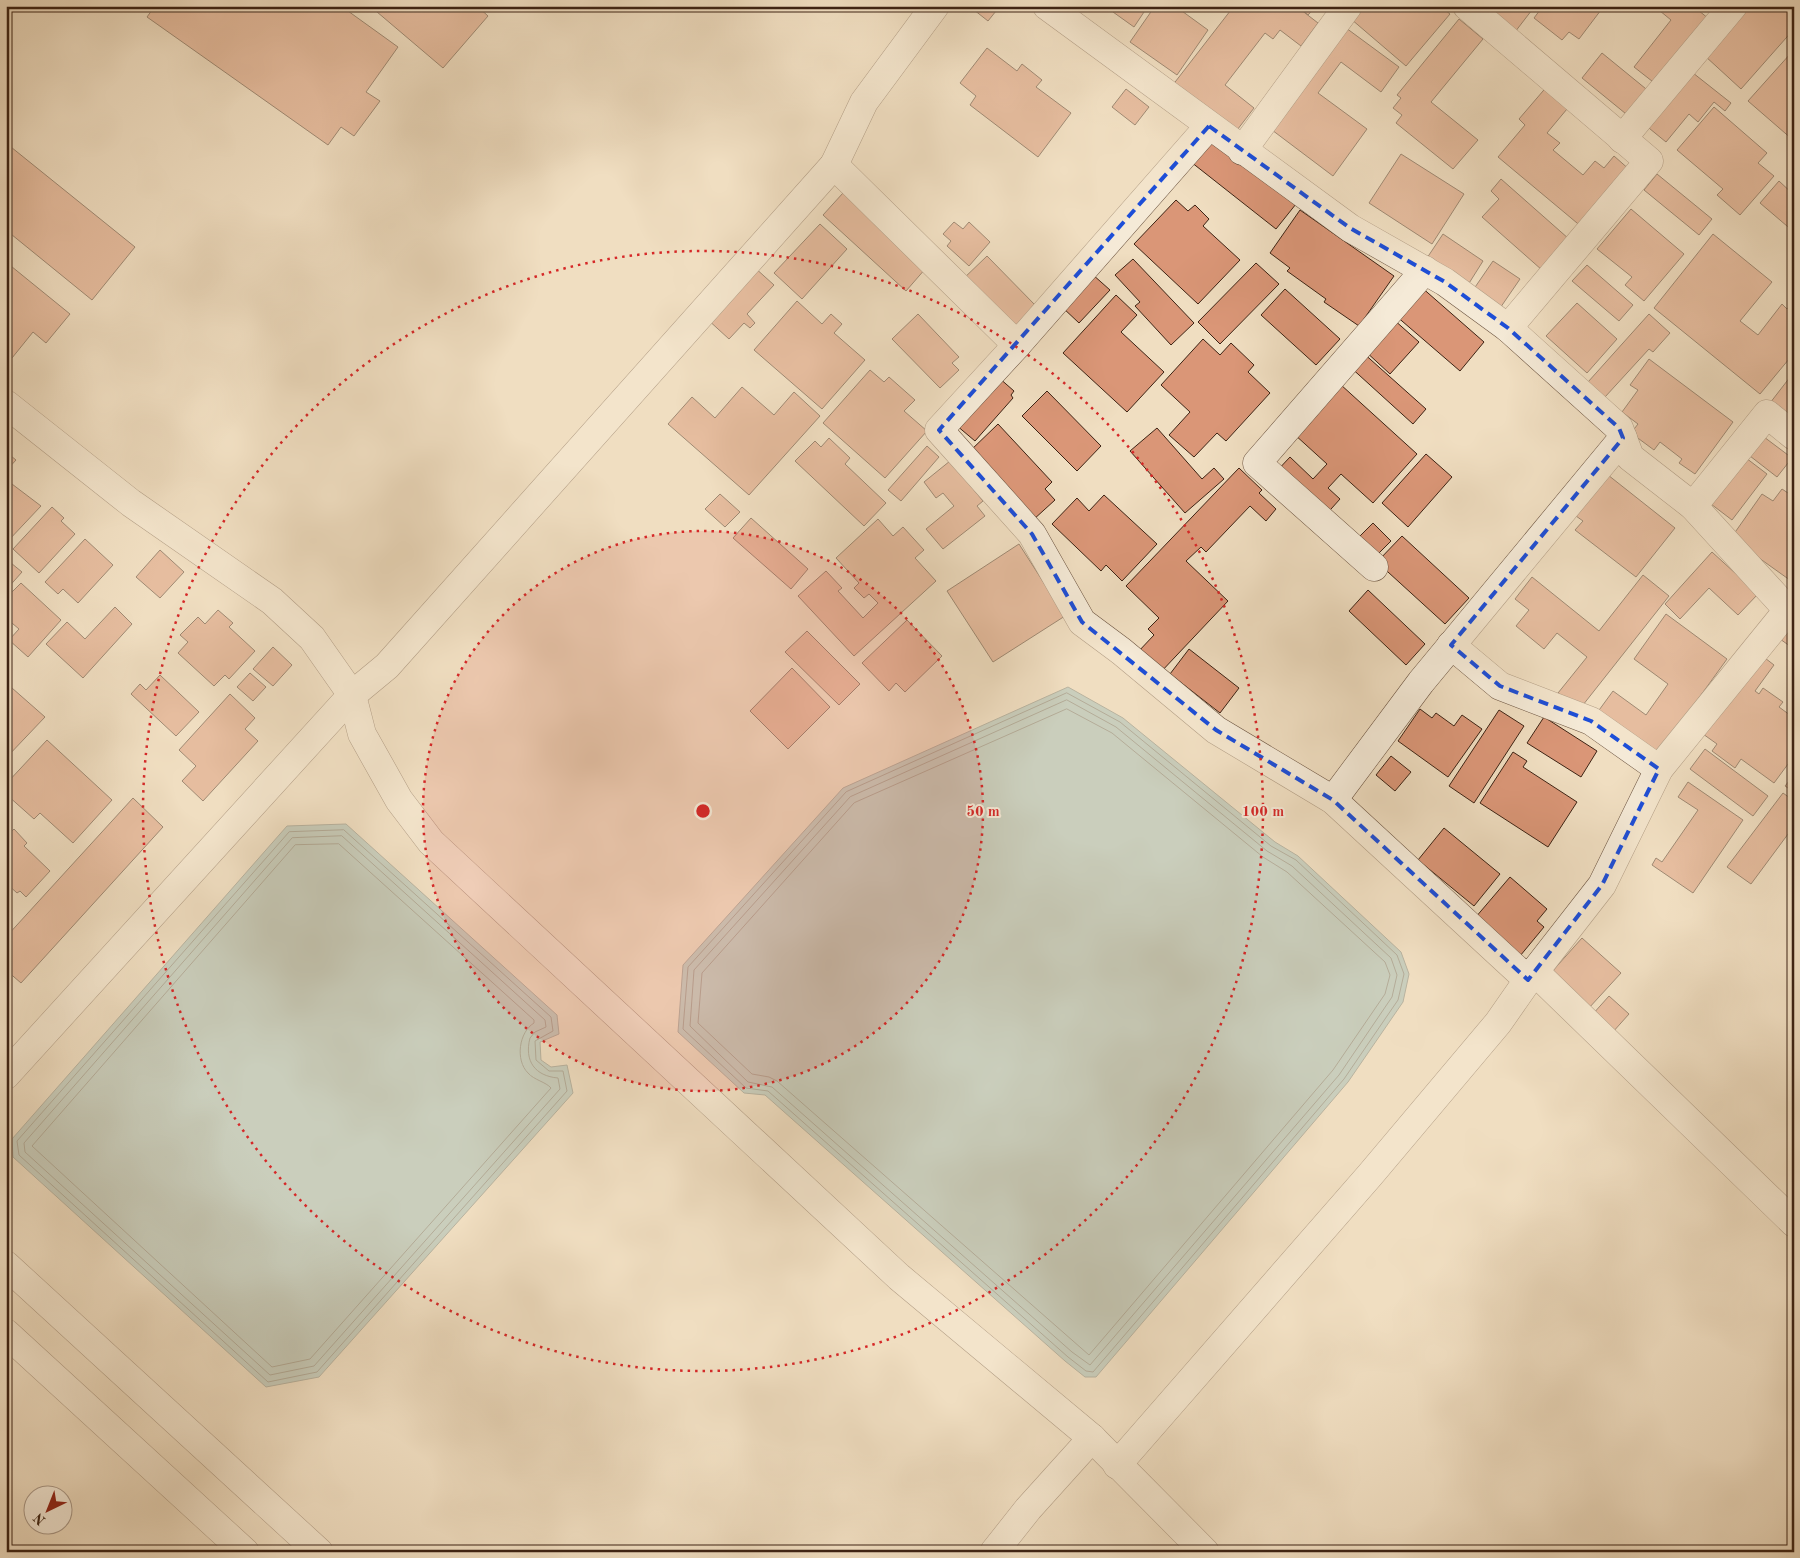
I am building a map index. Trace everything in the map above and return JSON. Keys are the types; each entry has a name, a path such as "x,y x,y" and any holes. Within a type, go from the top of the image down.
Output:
{"street":[{"path":"6,1074 352,695 387,666 834,164 864,102 935,6"},
{"path":"1047,6 1242,151 1350,228 1425,270 1508,328 1619,428 1630,457 1693,506 1788,610 1659,769 1602,885 1531,976 1498,1023 1370,1175 1116,1465"},
{"path":"1242,151 1348,6"},
{"path":"1467,6 1649,161 1508,328"},
{"path":"1622,139 1733,6"},
{"path":"1209,126 1017,345 939,430 1032,534 1082,622 1121,651 1216,730 1333,800 1531,976 1794,1223"},
{"path":"834,164 1017,345"},
{"path":"1374,567 1257,462 1425,270"},
{"path":"6,404 131,503 272,601 312,638 352,695 362,734 399,800 431,842 899,1277 1092,1438 1116,1465 1205,1552"},
{"path":"1693,506 1767,414 1794,436"},
{"path":"1333,800 1421,682 1623,438"},
{"path":"1452,645 1500,686 1591,721 1659,769"},
{"path":"6,1265 319,1552"},
{"path":"6,1333 244,1552"},
{"path":"994,1552 1028,1509 1092,1438"}],"highlighted area":[{"path":"1209,126 1350,228 1445,282 1508,328 1619,428 1623,438 1451,645 1500,686 1591,721 1659,769 1602,885 1528,980 1333,800 1216,730 1082,622 1032,534 939,430"}],"water":[{"path":"1068,687 1123,718 1275,842 1298,856 1401,952 1409,974 1403,1002 1348,1082 1096,1377 1085,1377 1065,1361 765,1095 744,1093 678,1032 683,965 843,788"},
{"path":"346,824 557,1015 559,1034 540,1042 541,1060 551,1067 567,1065 573,1093 319,1377 266,1387 13,1157 12,1139 287,826"}],"building":[{"path":"155,6 341,6 398,47 366,92 380,101 354,136 341,127 328,145 147,17"},
{"path":"370,6 477,6 488,16 443,68"},
{"path":"969,6 1000,6 988,21"},
{"path":"1117,6 1148,6 1134,27 1113,12"},
{"path":"1155,6 1175,6 1208,30 1177,75 1130,42"},
{"path":"1234,6 1296,6 1318,23 1301,46 1280,30 1273,39 1265,33 1225,85 1254,108 1234,134 1172,86"},
{"path":"1298,6 1316,6 1308,15"},
{"path":"1363,6 1440,6 1450,14 1406,66 1351,19"},
{"path":"1482,6 1535,6 1515,32"},
{"path":"1543,6 1604,6 1579,39 1569,32 1562,40 1534,18"},
{"path":"1654,6 1693,6 1709,19 1657,85 1634,67 1671,20"},
{"path":"1749,6 1794,6 1794,29 1741,89 1705,56"},
{"path":"1459,19 1483,39 1431,102 1478,140 1453,169 1396,123 1402,115 1393,108 1401,98 1397,95"},
{"path":"1342,25 1399,67 1381,92 1341,62 1318,93 1367,129 1333,176 1268,127"},
{"path":"987,48 1017,71 1022,64 1042,80 1036,87 1071,113 1038,157 970,105 976,96 960,83"},
{"path":"1602,53 1651,93 1631,118 1582,78"},
{"path":"1791,53 1794,55 1793,140 1748,101"},
{"path":"1688,69 1731,103 1725,111 1714,102 1698,122 1689,114 1666,142 1644,124"},
{"path":"1549,84 1572,103 1547,133 1560,143 1553,150 1583,175 1595,161 1604,168 1614,156 1631,171 1583,228 1498,157 1525,125 1519,119"},
{"path":"1126,89 1149,107 1135,125 1112,107"},
{"path":"1714,107 1767,153 1758,163 1774,176 1740,215 1717,195 1723,189 1677,150"},
{"path":"1211,137 1296,204 1276,229 1191,162"},
{"path":"6,143 135,247 92,300 6,230"},
{"path":"1401,154 1464,194 1432,244 1369,203"},
{"path":"1657,174 1712,219 1699,235 1644,190"},
{"path":"1501,179 1569,239 1542,270 1482,217 1499,199 1491,191"},
{"path":"1779,181 1794,195 1794,232 1760,203"},
{"path":"843,193 926,268 906,291 823,215"},
{"path":"1176,200 1188,211 1195,205 1209,219 1203,226 1240,260 1198,304 1134,244"},
{"path":"1631,209 1684,254 1644,301 1625,285 1632,277 1597,249"},
{"path":"1300,210 1394,276 1359,326 1324,302 1326,299 1287,271 1290,268 1270,253"},
{"path":"954,222 963,229 969,222 990,242 969,266 947,246 951,241 943,234"},
{"path":"820,224 847,249 802,299 774,273"},
{"path":"1443,234 1483,261 1466,288 1425,261"},
{"path":"1713,234 1772,282 1740,321 1758,335 1782,304 1787,309 1794,301 1794,353 1760,394 1654,308"},
{"path":"987,256 1036,306 1011,332 961,281"},
{"path":"1133,259 1194,323 1171,345 1135,306 1140,302 1115,275"},
{"path":"1493,261 1520,279 1496,314 1469,296"},
{"path":"6,262 70,314 46,343 33,332 12,358 6,354"},
{"path":"1256,263 1279,284 1220,344 1198,322"},
{"path":"1587,265 1633,305 1619,321 1572,281"},
{"path":"754,267 774,285 747,314 755,323 750,328 744,323 729,339 706,318"},
{"path":"1092,274 1110,290 1079,323 1062,307"},
{"path":"1420,286 1484,342 1460,371 1395,315"},
{"path":"1285,289 1340,339 1316,365 1261,315"},
{"path":"1116,295 1137,315 1121,332 1164,372 1127,412 1063,353"},
{"path":"797,301 822,324 831,314 842,324 834,333 865,360 822,409 754,350"},
{"path":"1577,303 1617,339 1587,373 1546,336"},
{"path":"918,314 959,357 952,363 959,370 940,388 892,339"},
{"path":"1649,314 1670,333 1653,352 1649,349 1605,397 1588,382"},
{"path":"1393,319 1419,342 1390,374 1364,350"},
{"path":"1203,339 1220,355 1231,343 1254,365 1248,372 1270,393 1226,441 1217,433 1194,457 1169,435 1190,412 1161,385"},
{"path":"1361,351 1426,409 1413,424 1348,365"},
{"path":"1649,359 1733,422 1695,474 1679,463 1682,459 1660,442 1654,450 1631,433 1638,424 1622,412 1638,390 1630,385"},
{"path":"870,370 884,382 889,377 915,400 904,411 927,431 885,478 823,423"},
{"path":"1794,372 1794,421 1770,403"},
{"path":"998,377 1014,391 1011,395 1013,398 975,441 956,425"},
{"path":"1340,384 1417,454 1373,503 1341,474 1328,488 1340,499 1323,518 1274,474 1290,457 1313,479 1327,464 1294,434"},
{"path":"742,387 774,415 794,392 820,416 749,495 668,424 692,397 715,418"},
{"path":"1047,391 1101,446 1077,471 1022,416"},
{"path":"998,424 1052,482 1045,489 1055,500 1033,520 969,452"},
{"path":"1157,428 1202,479 1214,468 1224,479 1185,513 1130,451"},
{"path":"1764,437 1792,458 1777,477 1750,456"},
{"path":"829,438 850,458 845,464 886,503 864,526 795,461 815,441 821,447"},
{"path":"927,446 939,457 901,501 888,490"},
{"path":"6,452 16,460 6,471"},
{"path":"1426,454 1452,477 1408,527 1382,503"},
{"path":"1746,458 1767,474 1732,520 1711,504"},
{"path":"950,461 983,501 977,506 985,516 943,549 926,529 954,506 943,493 936,498 924,482"},
{"path":"1239,468 1262,490 1259,493 1276,509 1266,521 1250,506 1206,552 1201,547 1186,561 1228,601 1159,674 1137,653 1154,635 1148,629 1159,618 1126,586"},
{"path":"1608,475 1675,528 1636,577 1575,530 1583,521 1576,516"},
{"path":"8,481 41,506 7,542 6,483"},
{"path":"1782,489 1794,497 1794,583 1731,538 1762,494 1773,501"},
{"path":"720,494 740,512 725,527 705,509"},
{"path":"1104,495 1157,544 1122,581 1106,565 1101,571 1052,524 1077,498 1089,511"},
{"path":"52,507 64,518 61,521 75,534 39,573 13,549"},
{"path":"751,518 808,569 791,589 733,538"},
{"path":"878,519 893,536 903,527 924,550 915,558 936,581 854,656 798,596 826,571 842,588 838,591 863,618 878,603 869,594 864,598 854,588 859,583 836,558"},
{"path":"1373,523 1391,541 1374,558 1356,540"},
{"path":"1402,536 1469,598 1445,624 1377,562"},
{"path":"85,539 113,565 78,603 63,589 58,594 45,582"},
{"path":"1019,544 1065,616 993,662 947,591"},
{"path":"160,550 184,572 160,598 136,577"},
{"path":"1712,552 1758,594 1738,615 1709,588 1680,619 1665,604"},
{"path":"11,563 22,572 6,590 6,566 8,567"},
{"path":"1643,575 1669,596 1579,710 1558,693 1587,657 1557,633 1544,649 1516,626 1529,610 1515,599 1532,577 1599,631"},
{"path":"21,583 61,620 28,657 9,640 19,629 6,618 6,598"},
{"path":"1368,590 1425,644 1406,665 1349,611"},
{"path":"115,607 132,624 83,678 46,644 67,622 85,639"},
{"path":"218,610 233,623 229,627 255,651 229,679 225,675 214,686 178,653 188,642 180,635 198,617 205,624"},
{"path":"1666,614 1727,659 1654,760 1594,717 1613,691 1646,715 1668,684 1634,659"},
{"path":"907,620 942,656 905,692 896,683 889,691 862,663"},
{"path":"1794,624 1794,649 1780,639"},
{"path":"807,631 860,684 839,705 785,652"},
{"path":"273,647 292,665 273,686 253,669"},
{"path":"1189,649 1239,688 1220,713 1170,674"},
{"path":"1761,655 1774,665 1755,691 1759,694 1763,688 1783,702 1779,707 1794,718 1794,756 1774,783 1741,759 1735,768 1712,751 1717,744 1703,734"},
{"path":"792,668 830,707 788,749 750,711"},
{"path":"250,673 266,687 253,701 237,687"},
{"path":"160,675 199,712 176,736 131,694 140,684 146,690"},
{"path":"12,688 45,717 6,758 6,694"},
{"path":"230,694 255,718 245,729 258,741 203,801 182,781 196,766 179,750"},
{"path":"1420,709 1432,718 1436,713 1454,726 1462,715 1482,729 1448,777 1398,741"},
{"path":"1499,710 1524,726 1474,803 1449,786"},
{"path":"1544,717 1597,751 1581,777 1527,743"},
{"path":"47,740 112,800 73,843 40,813 34,819 7,795 12,789 6,784"},
{"path":"1705,749 1768,796 1753,816 1690,769"},
{"path":"1513,752 1527,761 1523,767 1577,802 1548,847 1480,803"},
{"path":"1391,756 1411,772 1395,791 1376,775"},
{"path":"1794,775 1794,792 1785,786"},
{"path":"1688,782 1743,820 1693,893 1652,865 1656,858 1662,862 1698,810 1678,797"},
{"path":"1783,793 1794,801 1794,826 1751,884 1727,867"},
{"path":"133,798 163,827 21,983 6,970 6,937"},
{"path":"1444,828 1500,874 1474,906 1418,860"},
{"path":"14,829 27,843 24,846 50,871 26,897 20,891 17,893 6,883 6,837"},
{"path":"1510,877 1547,909 1537,921 1544,927 1520,956 1475,918"},
{"path":"1582,938 1621,973 1588,1009 1549,975"},
{"path":"1609,996 1629,1014 1612,1033 1592,1015"}]}
